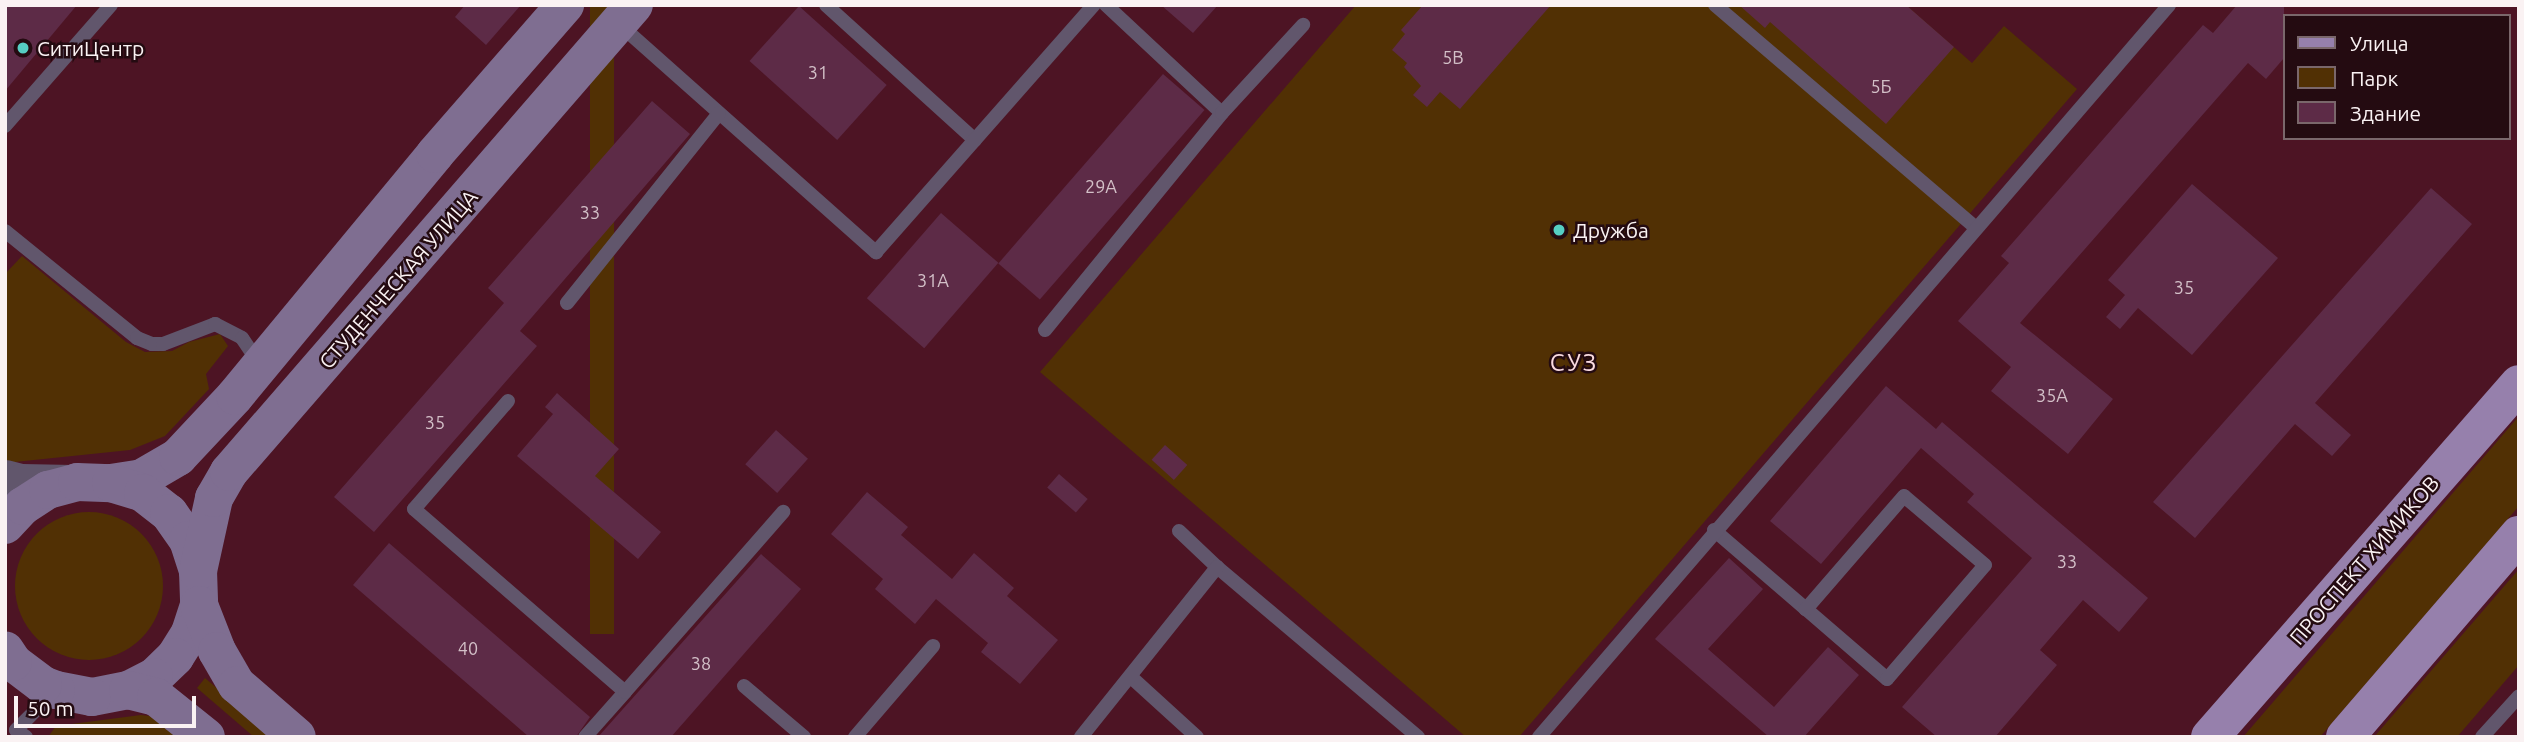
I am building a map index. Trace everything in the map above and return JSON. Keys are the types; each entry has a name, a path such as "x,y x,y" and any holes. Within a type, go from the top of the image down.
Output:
{"main road":[{"path":"5,525 23,506 48,490 142,478 178,457 235,396 435,154 565,5"},
{"name":"СТУДЕНЧЕСКАЯ УЛИЦА","path":"128,690 154,677 175,657 190,633 214,498 229,472 626,14"},
{"name":"ПРОСПЕКТ ХИМИКОВ","path":"2210,737 2519,384"},
{"path":"94,483 142,494 169,513 188,540 217,651 237,685 297,737"},
{"path":"2345,737 2519,535"},
{"path":"7,656 43,685 56,690 92,696 128,690 156,697 206,737"}],"street":[{"path":"5,477 21,481 94,483"}],"lane":[{"path":"5,126 111,5"},
{"path":"826,5 975,140"},
{"path":"626,14 719,113 876,251 1094,5"},
{"path":"1106,5 1222,113"},
{"path":"1715,5 1976,228"},
{"path":"1539,737 1714,530 2169,5"},
{"path":"1045,330 1222,113 1303,25"},
{"path":"567,303 719,113"},
{"path":"5,231 136,338 152,344 163,344 215,324 242,338 254,356 235,396"},
{"path":"508,401 414,509 625,692"},
{"path":"1714,530 1887,679 1985,565 1904,496 1806,609"},
{"path":"585,737 783,512"},
{"path":"1179,531 1217,567 1418,737"},
{"path":"1082,737 1167,626 1217,567"},
{"path":"860,736 933,646"},
{"path":"1130,677 1197,737"},
{"path":"744,686 804,737"},
{"path":"17,735 56,690"},
{"path":"2482,737 2519,696"},
{"path":"1394,737 1404,725"}],"green space":[{"path":"590,5 614,5 614,634 590,634"},
{"name":"Дружба","path":"1356,5 1906,5 1972,63 2004,26 2077,89 1519,737 1466,737 1040,372"},
{"path":"22,256 126,342 145,352 172,351 189,342 220,334 228,346 206,374 209,389 165,436 130,450 5,463 5,274"},
{"path":"2519,416 2519,506 2320,737 2243,737"},
{"path":"89,512 117,518 141,534 157,558 163,586 157,614 141,638 117,654 89,660 61,654 37,638 21,614 15,586 21,558 37,534 61,518"},
{"path":"2519,569 2519,665 2457,737 2374,737"},
{"path":"205,678 274,737 254,737 197,688"},
{"path":"141,715 165,718 195,737 48,737 56,726"}],"building":[{"name":"СитиЦентр","path":"5,5 77,5 5,91"},
{"path":"465,5 521,5 486,45 455,17"},
{"path":"1161,5 1218,5 1193,33"},
{"path":"1423,5 1551,5 1460,109 1440,92 1427,107 1413,95 1421,86 1404,67 1407,63 1392,50 1405,34 1401,30"},
{"path":"1739,5 1906,5 1954,47 1886,124 1770,22 1765,28"},
{"path":"2237,5 2284,5 2282,60 2266,79 2248,63 2020,323 2113,399 2068,454 1991,391 2011,367 1958,321 2009,263 2001,256 2203,25 2213,33"},
{"path":"799,6 887,85 837,140 749,61"},
{"path":"1163,74 1205,110 1040,300 998,263"},
{"path":"652,101 690,134 520,331 537,346 374,532 334,497 504,303 488,288"},
{"path":"2192,184 2278,258 2192,355 2138,308 2120,329 2106,317 2125,295 2108,280"},
{"path":"2431,188 2472,224 2315,403 2351,435 2332,456 2295,424 2195,538 2153,502"},
{"path":"941,213 998,263 924,348 867,298"},
{"path":"1886,386 1936,429 1942,422 2148,598 2119,632 2083,600 2040,650 2057,665 1995,737 1937,737 1902,707 2032,558 1967,502 1974,494 1921,448 1821,564 1770,521"},
{"path":"557,393 619,449 595,476 661,532 638,559 517,456 553,414 545,407"},
{"path":"776,430 808,459 777,493 745,464"},
{"path":"1165,445 1187,465 1174,480 1152,460"},
{"path":"1059,474 1088,499 1076,513 1047,488"},
{"path":"867,492 908,527 901,535 952,579 974,553 1014,588 1007,596 1058,640 1020,684 981,652 988,643 936,599 915,624 875,589 883,579 831,534"},
{"path":"389,543 590,717 576,737 529,737 353,585"},
{"path":"761,554 801,589 671,737 598,737"},
{"path":"1729,558 1763,589 1708,649 1774,707 1828,647 1859,675 1804,737 1769,737 1655,639"}],"place":[{"name":"СитиЦентр","path":"23,48"},
{"name":"Дружба","path":"1559,230"}],"district":[{"name":"СУЗ","path":"1574,363"}]}
